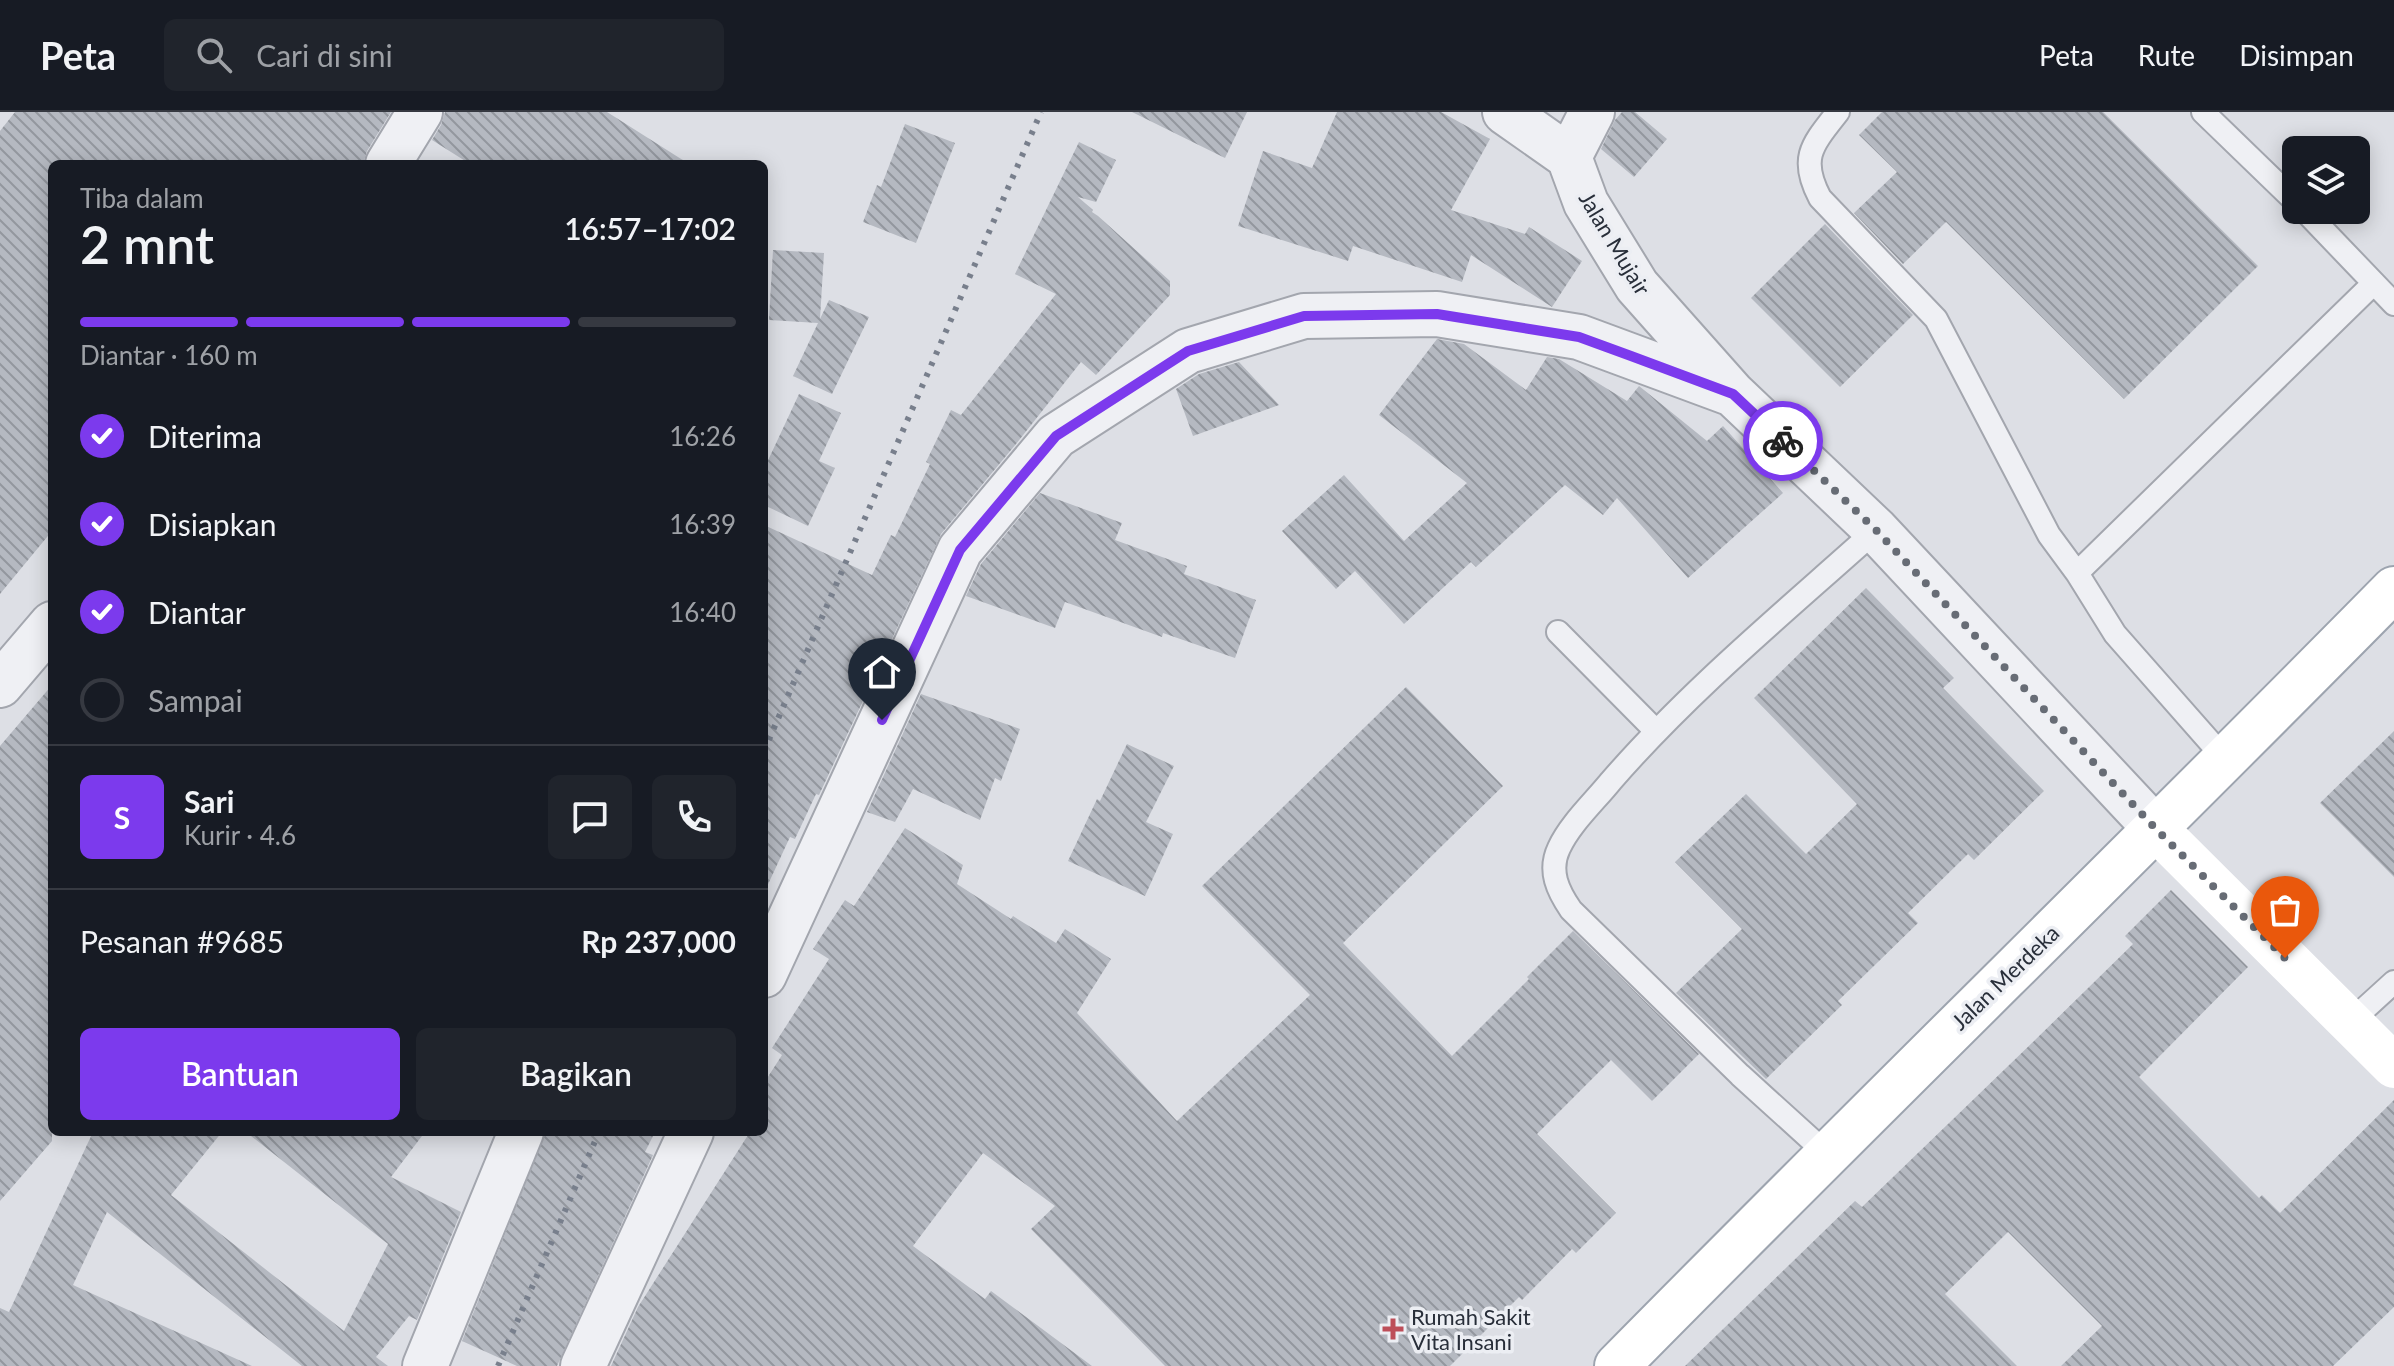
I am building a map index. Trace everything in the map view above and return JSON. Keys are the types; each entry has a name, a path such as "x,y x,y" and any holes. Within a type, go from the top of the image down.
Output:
{"main road":[{"name":"Jalan Merdeka","path":"1617,1366 1826,1153 2226,760 2394,589"},
{"path":"2156,829 2394,1066"}],"street":[{"path":"390,160 420,112"},
{"path":"1505,112 1569,157 1592,112"},
{"name":"Jalan Mujair","path":"1569,157 1586,203 1637,286 1733,394 1876,530 2156,829"},
{"path":"768,966 960,550 1056,436 1188,351 1304,316 1437,314 1579,337 1733,394"},
{"path":"0,685 48,629"},
{"path":"425,1366 519,1136"},
{"path":"583,1366 689,1136"}],"lane":[{"path":"1838,112 1814,142 1809,163 1811,180 1820,198 1936,319 2049,535 2115,634 2226,760"},
{"path":"2203,112 2282,187"},
{"path":"2317,224 2394,304"},
{"path":"2077,573 2374,283"},
{"path":"1826,1153 1571,910 1558,891 1553,873 1558,849 1655,730 1876,530"},
{"path":"1558,632 1655,730"},
{"path":"2350,1022 2394,982"}],"building":[{"path":"15,112 391,112 364,160 48,160 48,536 0,594 0,131"},
{"path":"445,112 607,112 683,160 464,160 432,140"},
{"path":"1132,112 1247,112 1225,158"},
{"path":"1337,112 1441,112 1490,139 1451,210 1525,234 1529,227 1582,261 1552,307 1471,255 1462,282 1353,246 1348,261 1238,226 1263,151 1312,168"},
{"path":"1622,112 1635,112 1667,139 1634,177 1601,149"},
{"path":"1882,112 2103,112 2258,266 2124,399 1946,222 1903,264 1854,213 1897,172 1859,135"},
{"path":"905,124 955,143 916,243 863,222 877,185 881,187"},
{"path":"1079,142 1116,160 1096,202 1078,197 1170,281 1170,295 1096,375 1081,362 941,534 819,795 816,794 795,839 790,837 768,884 768,527 872,575 891,535 895,537 930,464 926,462 951,410 961,415 1056,294 1015,274"},
{"path":"1825,224 1913,315 1840,387 1751,298"},
{"path":"773,250 824,253 820,319 829,300 869,317 832,394 793,376 818,323 769,320"},
{"path":"1437,339 1464,344 1526,390 1547,357 1559,359 1627,401 1639,386 1707,441 1723,426 1783,493 1688,578 1617,498 1603,515 1565,485 1476,567 1471,562 1404,624 1355,571 1336,589 1282,531 1344,475 1404,541 1467,483 1379,415"},
{"path":"1239,362 1279,405 1193,436 1176,389 1199,374"},
{"path":"799,394 841,413 819,461 835,468 808,526 768,507 768,460"},
{"path":"1040,493 1122,523 1115,540 1187,566 1184,574 1256,600 1235,658 1163,633 1162,637 1065,602 1055,628 966,596 981,564"},
{"path":"1866,588 1954,678 1943,688 2044,791 1974,860 1968,854 1908,913 1918,923 1838,1001 1842,1005 1766,1079 1676,993 1742,929 1675,862 1746,794 1806,854 1857,804 1754,698"},
{"path":"1406,687 1503,786 1343,943 1452,1056 1573,931 1699,1054 1652,1101 1611,1060 1537,1134 1616,1213 1576,1253 1572,1249 1522,1300 1519,1297 1450,1366 1165,1366 1031,1229 1055,1206 983,1153 913,1246 985,1299 991,1291 1092,1366 611,1366 638,1307 747,1136 768,1136 768,1077 782,1055 772,1048 829,959 813,949 845,900 854,906 905,828 963,865 957,884 1011,919 1013,916 1056,943 1065,929 1111,959 1077,1013 1177,1121 1310,995 1202,886"},
{"path":"48,690 48,1136 52,1136 52,1141 0,1201 0,746"},
{"path":"921,694 1020,729 1001,781 995,778 980,820 913,789 895,822 867,812"},
{"path":"2394,731 2394,877 2320,803"},
{"path":"1127,744 1174,766 1146,822 1173,834 1145,896 1068,861"},
{"path":"2171,890 2248,967 2139,1077 2259,1198 2262,1195 2280,1213 2394,1100 2394,1307 2333,1366 2061,1366 2102,1326 2008,1232 1945,1294 2017,1366 1685,1366 1855,1201 1862,1207 2035,1040 2133,944 2125,936"},
{"path":"91,1136 219,1136 171,1195 344,1331 388,1244 251,1136 422,1136 391,1177 461,1212 417,1320 409,1316 376,1357 388,1366 302,1366 107,1212 73,1285 252,1366 0,1366 0,1308 9,1312"},
{"path":"544,1136 653,1136 645,1152 653,1155 557,1366 517,1366 462,1341"}],"railway":[{"path":"768,742 1041,112"},
{"path":"498,1366 597,1136"}],"way so far":[{"path":"1783,441 1876,530 2156,829 2285,958"}],"place":[{"name":"Rumah Sakit Vita Insani","path":"1393,1329"}],"route":[{"path":"882,720 960,550 1056,436 1188,351 1304,316 1437,314 1579,337 1631,356 1733,394 1783,441"}]}
